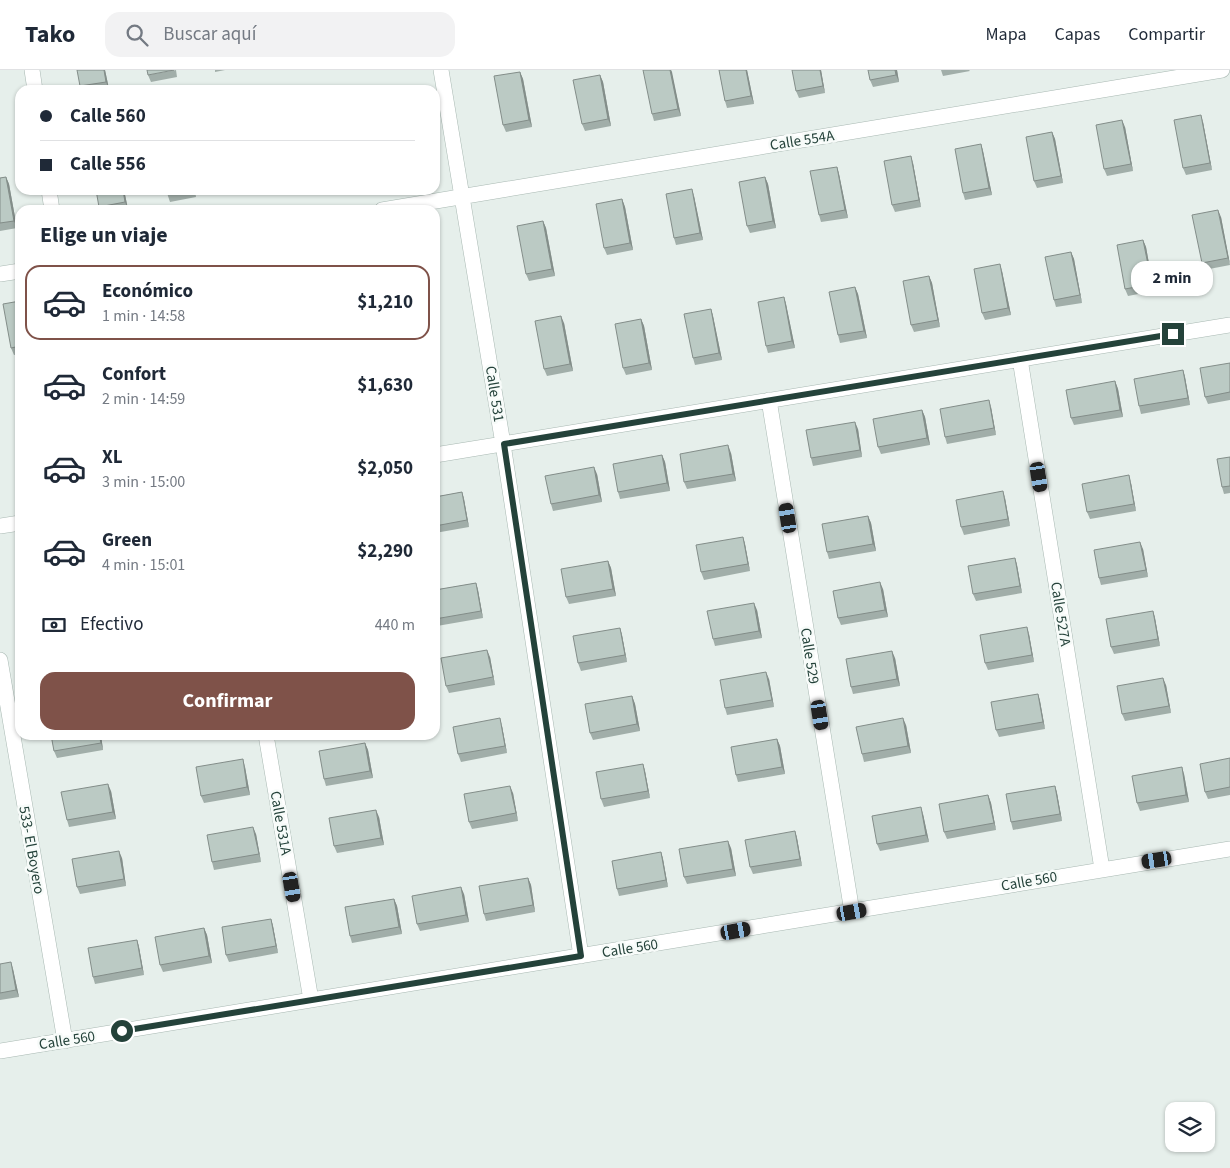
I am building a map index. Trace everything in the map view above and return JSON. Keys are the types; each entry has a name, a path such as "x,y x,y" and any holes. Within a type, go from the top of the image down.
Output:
{"street":[{"path":"32,70 34,85"},
{"name":"Calle 531","path":"441,70 504,444 581,956"},
{"name":"Calle 554A","path":"411,205 1222,70"},
{"path":"0,274 15,272"},
{"path":"440,454 1230,325"},
{"name":"Calle 527A","path":"1020,359 1102,869"},
{"name":"Calle 529","path":"769,400 852,912"},
{"path":"0,526 15,524"},
{"name":"533- El Boyero","path":"0,660 64,1041"},
{"name":"Calle 531A","path":"267,740 311,1000"},
{"name":"Calle 560","path":"0,1051 852,912 1230,848"}],"building":[{"path":"77,70 104,70 106,82 80,85"},
{"path":"147,70 174,70 148,75"},
{"path":"643,70 670,70 678,109 652,114"},
{"path":"719,70 746,70 751,96 725,101"},
{"path":"792,70 820,70 823,86 796,91"},
{"path":"868,70 895,70 896,75 870,80"},
{"path":"520,72 529,120 503,125 494,76"},
{"path":"600,75 608,119 582,124 573,80"},
{"path":"1201,115 1210,163 1183,168 1174,120"},
{"path":"1122,120 1131,164 1104,169 1096,125"},
{"path":"1052,132 1061,176 1034,181 1026,137"},
{"path":"981,144 989,188 963,193 955,149"},
{"path":"911,156 919,200 892,205 884,161"},
{"path":"837,167 845,210 819,215 810,171"},
{"path":"6,177 14,221 0,223 0,178"},
{"path":"765,177 773,221 747,226 739,182"},
{"path":"692,189 700,233 674,238 666,194"},
{"path":"97,195 124,195 125,202 99,205"},
{"path":"622,199 630,243 604,248 596,204"},
{"path":"1218,210 1228,258 1202,263 1192,215"},
{"path":"543,221 552,269 526,274 517,226"},
{"path":"1143,240 1152,284 1125,289 1117,245"},
{"path":"1071,252 1080,295 1054,300 1045,257"},
{"path":"1000,264 1008,308 982,313 974,269"},
{"path":"929,276 938,320 911,325 903,281"},
{"path":"855,287 864,331 838,335 829,292"},
{"path":"784,297 792,341 766,346 758,302"},
{"path":"15,302 15,347 11,348 3,304"},
{"path":"711,309 719,353 693,358 684,314"},
{"path":"561,316 570,364 544,369 535,321"},
{"path":"641,319 649,363 623,368 615,324"},
{"path":"1230,363 1230,392 1205,397 1200,368"},
{"path":"1183,370 1188,398 1139,406 1134,379"},
{"path":"1115,381 1120,410 1071,418 1066,390"},
{"path":"989,400 994,428 945,437 940,409"},
{"path":"922,410 927,438 878,447 873,419"},
{"path":"855,422 860,450 811,458 806,430"},
{"path":"728,445 733,474 684,482 680,454"},
{"path":"662,455 667,483 618,492 613,464"},
{"path":"1230,457 1230,486 1222,487 1217,459"},
{"path":"594,467 599,495 551,504 545,476"},
{"path":"1129,475 1134,504 1087,512 1082,484"},
{"path":"1003,491 1008,519 961,527 956,500"},
{"path":"462,492 467,520 440,525 440,496"},
{"path":"868,516 873,544 827,552 822,524"},
{"path":"743,537 748,564 701,572 696,545"},
{"path":"1140,542 1146,570 1099,578 1094,550"},
{"path":"1015,558 1020,586 973,594 968,566"},
{"path":"608,561 613,589 566,597 561,569"},
{"path":"880,582 885,610 838,618 833,591"},
{"path":"476,583 481,611 440,618 440,589"},
{"path":"754,603 759,631 713,639 707,611"},
{"path":"1153,611 1158,639 1111,647 1106,619"},
{"path":"1027,627 1032,655 985,663 980,635"},
{"path":"620,628 625,655 578,663 573,636"},
{"path":"487,650 493,677 446,686 441,658"},
{"path":"892,651 897,679 851,687 846,659"},
{"path":"766,672 772,700 725,708 720,680"},
{"path":"1163,678 1169,706 1122,714 1117,686"},
{"path":"1038,694 1043,722 996,730 991,702"},
{"path":"632,696 637,724 590,733 585,704"},
{"path":"500,718 505,746 458,754 453,727"},
{"path":"903,718 908,746 862,754 856,727"},
{"path":"777,739 782,767 736,775 731,747"},
{"path":"52,740 100,740 101,743 54,751"},
{"path":"365,743 370,771 324,779 319,751"},
{"path":"1230,758 1230,787 1205,792 1200,764"},
{"path":"243,759 247,787 201,796 196,767"},
{"path":"643,764 648,791 601,799 596,772"},
{"path":"1182,767 1186,795 1137,803 1132,776"},
{"path":"108,784 113,812 67,820 61,792"},
{"path":"510,786 516,813 469,822 464,794"},
{"path":"1055,786 1060,814 1011,822 1006,794"},
{"path":"988,795 994,823 944,832 939,804"},
{"path":"921,807 926,835 877,844 872,816"},
{"path":"376,810 381,838 334,846 329,818"},
{"path":"253,827 259,854 212,862 207,835"},
{"path":"795,831 800,859 750,867 745,840"},
{"path":"728,841 733,869 684,877 679,849"},
{"path":"119,851 124,879 77,887 72,859"},
{"path":"661,852 666,880 617,889 612,861"},
{"path":"528,878 533,905 484,914 479,886"},
{"path":"461,887 466,915 417,924 412,896"},
{"path":"394,899 399,927 350,936 345,907"},
{"path":"271,919 276,946 226,955 222,927"},
{"path":"204,928 209,956 160,965 155,937"},
{"path":"137,940 142,968 93,977 88,948"},
{"path":"11,962 16,990 0,993 0,964"}],"route":[{"path":"122,1031 581,956 504,444 1173,334"}]}
